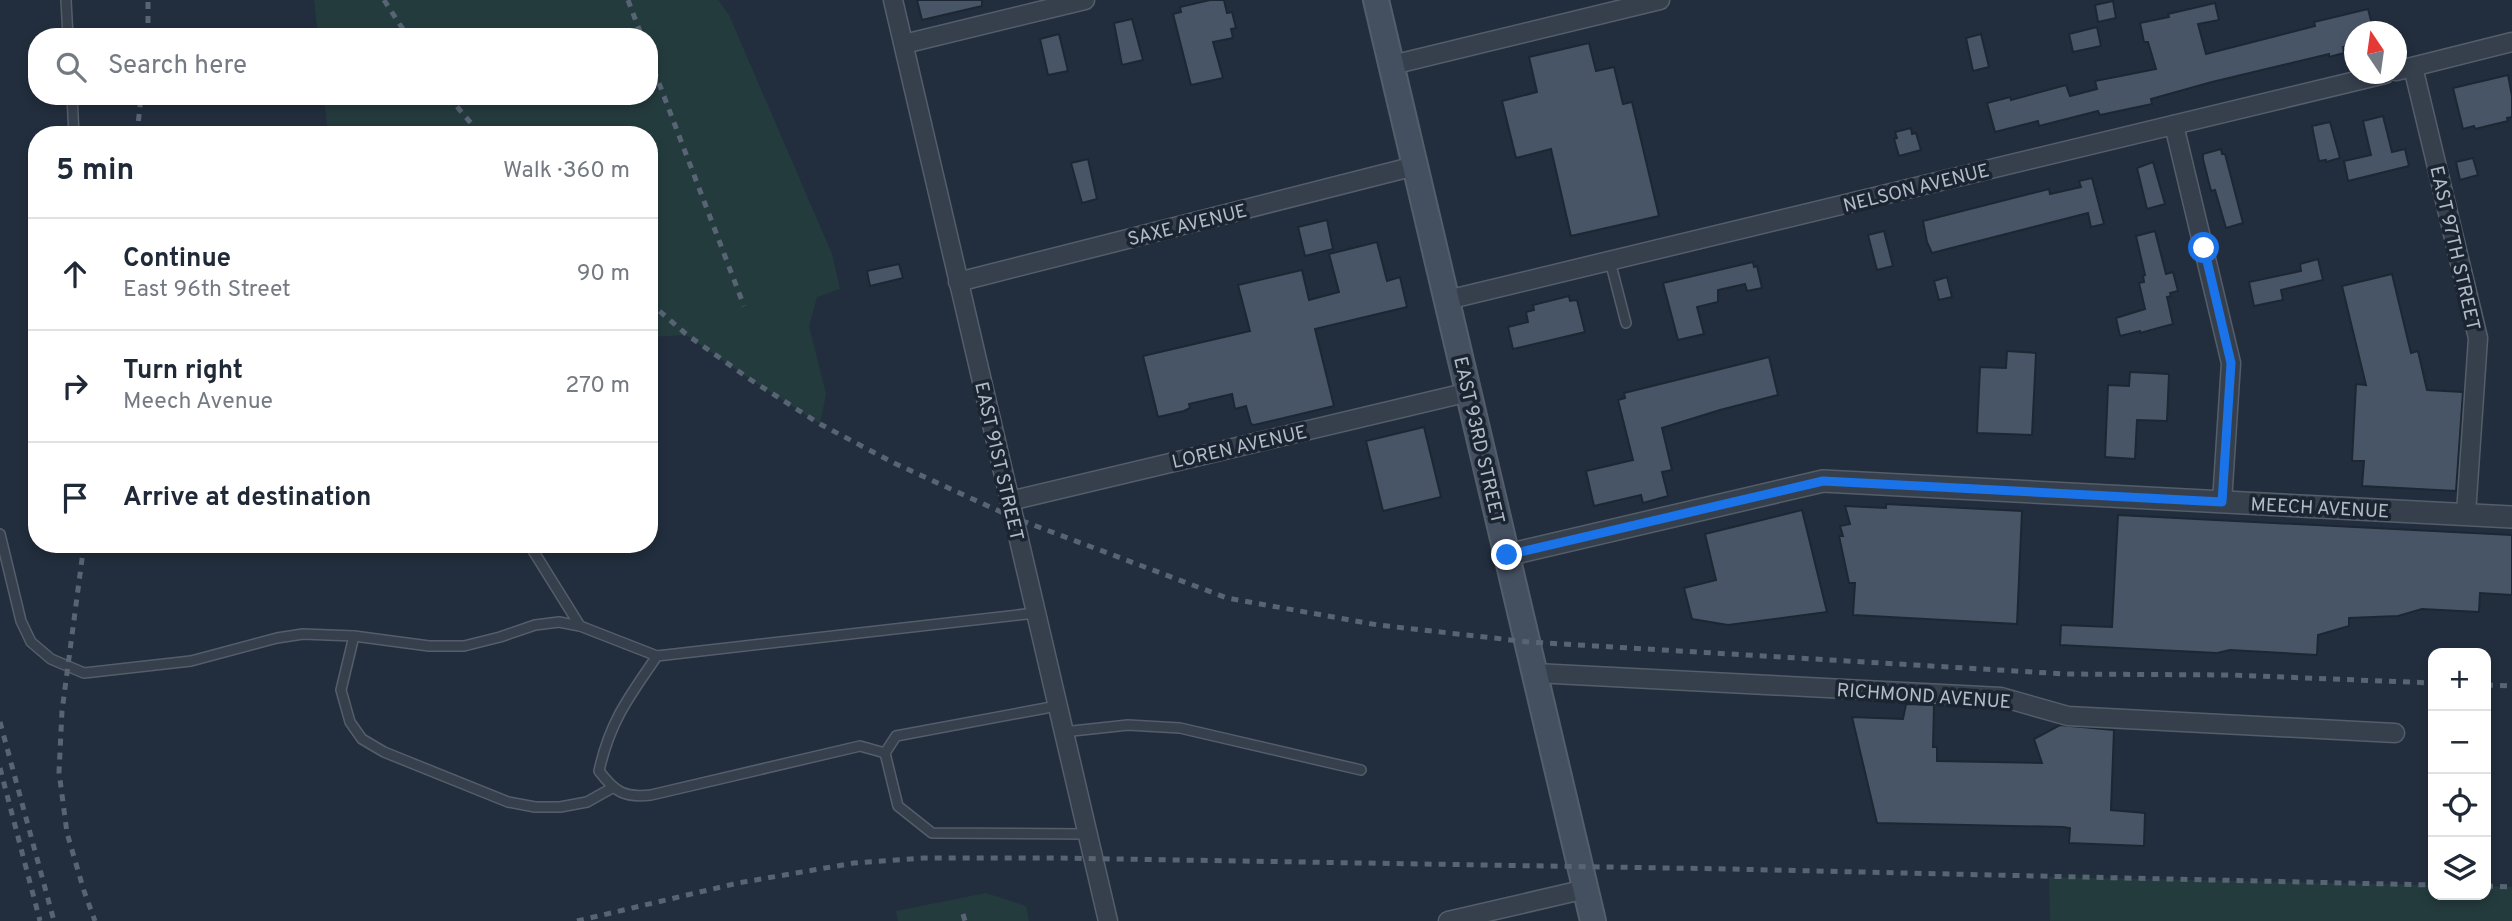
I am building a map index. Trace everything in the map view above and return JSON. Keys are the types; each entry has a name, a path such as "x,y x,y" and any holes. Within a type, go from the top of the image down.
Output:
{"main road":[{"name":"EAST 93RD STREET","path":"1376,0 1593,921"}],"street":[{"name":"EAST 91ST STREET","path":"893,0 1108,921"},
{"path":"904,44 1085,0"},
{"path":"1392,65 1660,0"},
{"path":"2407,68 2512,42"},
{"name":"EAST 97TH STREET","path":"2407,76 2477,338 2466,514"},
{"name":"NELSON AVENUE","path":"1447,300 2344,84"},
{"path":"2174,125 2231,363 2222,502"},
{"name":"SAXE AVENUE","path":"958,282 1415,166"},
{"name":"LOREN AVENUE","path":"1010,501 1469,392"},
{"name":"MEECH AVENUE","path":"1507,555 1823,481 2512,517"},
{"name":"RICHMOND AVENUE","path":"1535,673 2001,696 2068,716 2395,733"},
{"path":"1453,920 1586,888"}],"lane":[{"path":"66,0 68,28"},
{"path":"72,105 74,126"},
{"path":"1610,261 1626,323"},
{"path":"0,534 21,621 31,642 51,659 84,673 191,661 277,638 303,634 355,636 429,646 464,646 535,625 559,622 580,626 657,656 1035,613"},
{"path":"535,553 580,626"},
{"path":"355,636 341,690 350,722 362,739 384,752 508,802 535,807 560,807 587,802 612,788"},
{"path":"657,656 622,706 606,740 599,771 612,788 633,797 860,746 886,753"},
{"path":"1057,706 896,736 886,753 898,806 932,833 1087,834"},
{"path":"1063,732 1128,725 1180,728 1361,770"}],"green space":[{"path":"314,0 718,0 729,15 832,254 840,289 817,297 809,326 826,394 820,424 686,335 658,337 658,126 327,126 325,105 658,105 658,28 317,28"},
{"path":"2049,877 2428,885 2428,900 2491,900 2491,886 2512,887 2512,921 2050,921"},
{"path":"986,893 1026,906 1029,921 898,921 896,911"}],"building":[{"path":"917,0 982,0 982,6 922,20"},
{"path":"1210,0 1224,0 1227,13 1232,12 1236,28 1231,29 1233,38 1213,42 1223,78 1191,85 1173,14 1181,12 1180,7"},
{"path":"2113,1 2116,18 2098,22 2095,5"},
{"path":"2215,3 2219,20 2198,24 2206,54 2315,26 2314,22 2368,9 2371,21 2344,21 2344,53 2329,57 2329,54 2212,82 2151,99 2152,104 2100,115 2098,111 2039,126 2038,121 1995,132 1987,103 2010,97 2011,100 2066,85 2070,96 2097,89 2095,81 2156,69 2148,42 2144,42 2140,23 2169,17 2168,14"},
{"path":"1132,19 1143,60 1122,65 1114,23"},
{"path":"2097,27 2101,46 2073,52 2069,34"},
{"path":"1059,34 1068,71 1048,75 1040,39"},
{"path":"1981,34 1989,67 1973,71 1966,38"},
{"path":"1589,43 1596,71 1614,67 1623,104 1632,102 1659,216 1571,236 1551,149 1516,158 1502,101 1537,92 1529,57"},
{"path":"2508,75 2512,117 2507,118 2508,121 2475,129 2474,126 2463,129 2453,88"},
{"path":"2383,116 2392,152 2405,149 2409,166 2348,181 2344,161 2371,155 2363,121"},
{"path":"2330,122 2340,158 2319,161 2312,126"},
{"path":"1911,128 1912,134 1916,133 1921,150 1899,156 1894,139 1897,138 1895,132"},
{"path":"2221,149 2222,154 2225,154 2243,223 2226,228 2215,190 2211,191 2203,159 2203,154"},
{"path":"2473,158 2478,175 2460,180 2456,162"},
{"path":"1088,159 1097,199 1082,203 1071,163"},
{"path":"2153,162 2165,204 2147,209 2137,168"},
{"path":"2092,178 2104,224 2091,227 2088,213 1932,253 1927,242 1923,221 2049,189 2050,194 2081,187 2079,181"},
{"path":"1327,220 1333,249 1305,256 1298,227"},
{"path":"1884,231 1893,266 1877,270 1868,235"},
{"path":"2155,231 2166,274 2173,272 2178,291 2167,297 2173,324 2120,336 2116,318 2145,309 2139,283 2144,282 2145,275 2136,236"},
{"path":"1377,242 1387,281 1400,277 1407,307 1315,329 1334,406 1254,425 1251,424 1246,406 1235,409 1232,394 1189,404 1190,408 1184,411 1158,417 1143,356 1250,331 1238,285 1302,270 1309,300 1339,292 1329,254"},
{"path":"2318,259 2323,280 2281,290 2283,300 2254,306 2249,282 2301,271 2300,264"},
{"path":"1753,262 1754,267 1757,266 1762,288 1747,291 1745,284 1718,290 1718,302 1697,307 1704,334 1678,340 1663,283"},
{"path":"899,264 903,278 870,286 867,271"},
{"path":"2392,274 2411,353 2418,351 2427,390 2463,392 2456,491 2362,486 2364,461 2352,461 2356,384 2366,385 2342,286"},
{"path":"1947,277 1952,297 1939,300 1934,281"},
{"path":"1569,296 1570,301 1577,300 1585,332 1513,349 1508,327 1528,322 1526,312 1534,310 1533,305"},
{"path":"2007,351 2036,353 2032,435 1977,433 1980,367 2006,368"},
{"path":"1769,357 1778,395 1662,428 1672,470 1662,472 1668,496 1643,503 1641,495 1594,506 1586,471 1633,460 1618,400 1625,398 1624,393"},
{"path":"2130,372 2169,374 2167,421 2137,420 2135,459 2105,457 2108,385 2129,386"},
{"path":"1424,427 1441,497 1383,511 1366,441"},
{"path":"1886,504 2022,511 2017,624 1853,615 1855,583 1849,583 1839,536 1843,536 1840,526 1850,524 1845,506 1886,508"},
{"path":"1802,510 1827,612 1728,625 1692,619 1684,588 1716,580 1705,534"},
{"path":"2118,515 2512,535 2512,595 2480,593 2479,612 2422,609 2398,616 2349,618 2349,626 2318,635 2317,655 2060,645 2061,625 2112,627"},
{"path":"1906,704 1934,705 1933,747 1937,747 1937,761 2042,763 2034,739 2060,725 2114,730 2111,810 2145,813 2144,846 2069,843 2070,828 2063,827 1877,823 1852,717 1903,719"}],"railway":[{"path":"148,0 148,28"},
{"path":"384,0 402,28"},
{"path":"628,0 639,28"},
{"path":"658,81 744,306"},
{"path":"138,126 140,105"},
{"path":"456,105 473,126"},
{"path":"658,310 686,334 751,380 820,424 894,463 1012,517 1227,598 1378,625 1529,642 2066,674 2232,675 2428,683"},
{"path":"83,553 62,711 59,772 67,833 95,921"},
{"path":"2491,685 2512,686"},
{"path":"0,722 54,921"},
{"path":"0,768 40,921"},
{"path":"577,921 738,883 854,863 923,858 1729,869 2428,885"},
{"path":"2491,886 2512,887"},
{"path":"963,914 965,921"}],"route":[{"path":"1507,555 1823,481 2222,502 2231,363 2204,248"}]}
